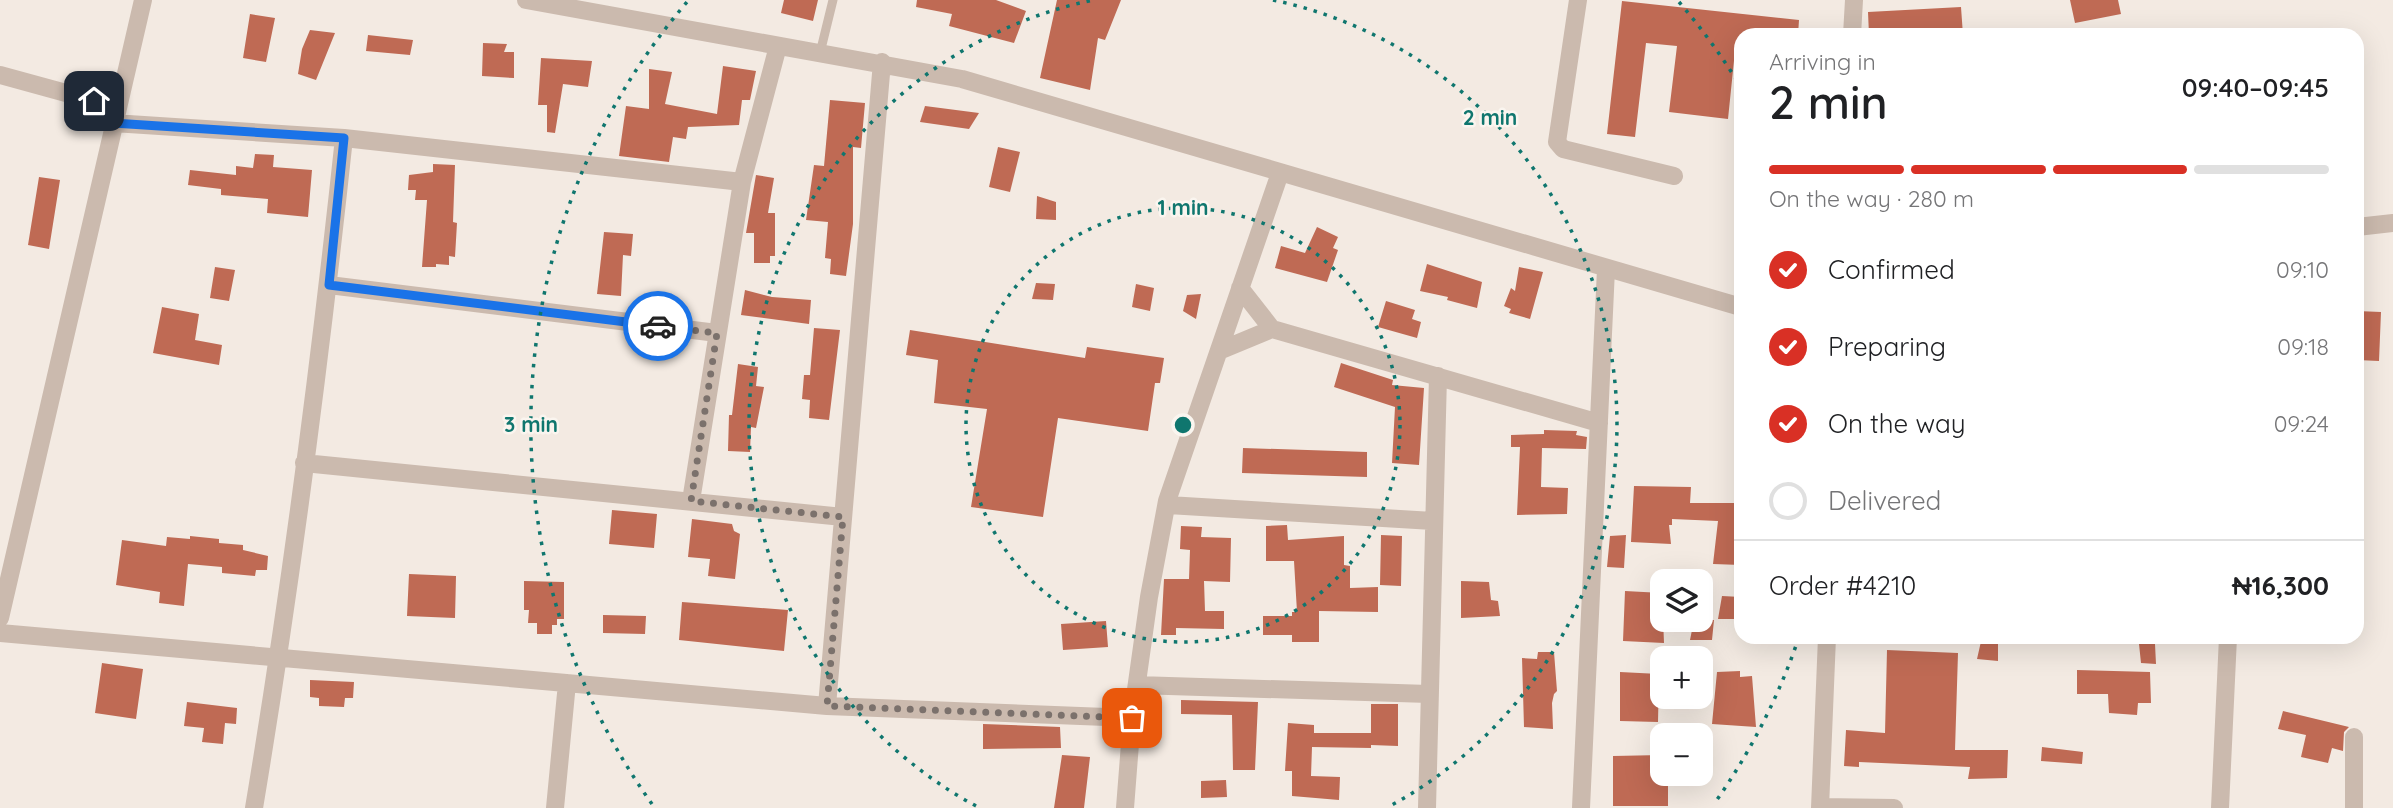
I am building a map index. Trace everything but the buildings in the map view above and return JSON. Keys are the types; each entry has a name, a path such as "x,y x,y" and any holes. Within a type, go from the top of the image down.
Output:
{"street":[{"path":"0,618 143,0"},
{"path":"526,0 882,62 962,79 1734,305"},
{"path":"1578,0 1557,142 1563,149 1674,176"},
{"path":"1852,28 1854,0"},
{"path":"691,501 742,182 778,46"},
{"path":"827,706 882,62"},
{"path":"0,75 115,115 742,182"},
{"path":"254,808 279,658 329,285 344,138"},
{"path":"1125,808 1132,718 1149,597 1168,505 1280,173"},
{"path":"2364,226 2393,223"},
{"path":"1581,808 1606,269"},
{"path":"329,285 717,333"},
{"path":"1240,288 1272,329 1599,423"},
{"path":"1219,352 1272,329"},
{"path":"1427,808 1438,376"},
{"path":"304,463 843,517"},
{"path":"1168,505 1433,521"},
{"path":"0,634 827,706 1132,718"},
{"path":"1827,644 1820,807 1894,808"},
{"path":"2220,808 2228,644"},
{"path":"555,808 567,683"},
{"path":"1137,685 1429,694"},
{"path":"2354,737 2354,808"}],"lane":[{"path":"820,53 833,0"}],"way so far":[{"path":"658,326 717,333 691,501 843,517 827,706 1132,718"}],"route":[{"path":"94,101 117,107 113,123 344,138 329,285 658,326"}]}
